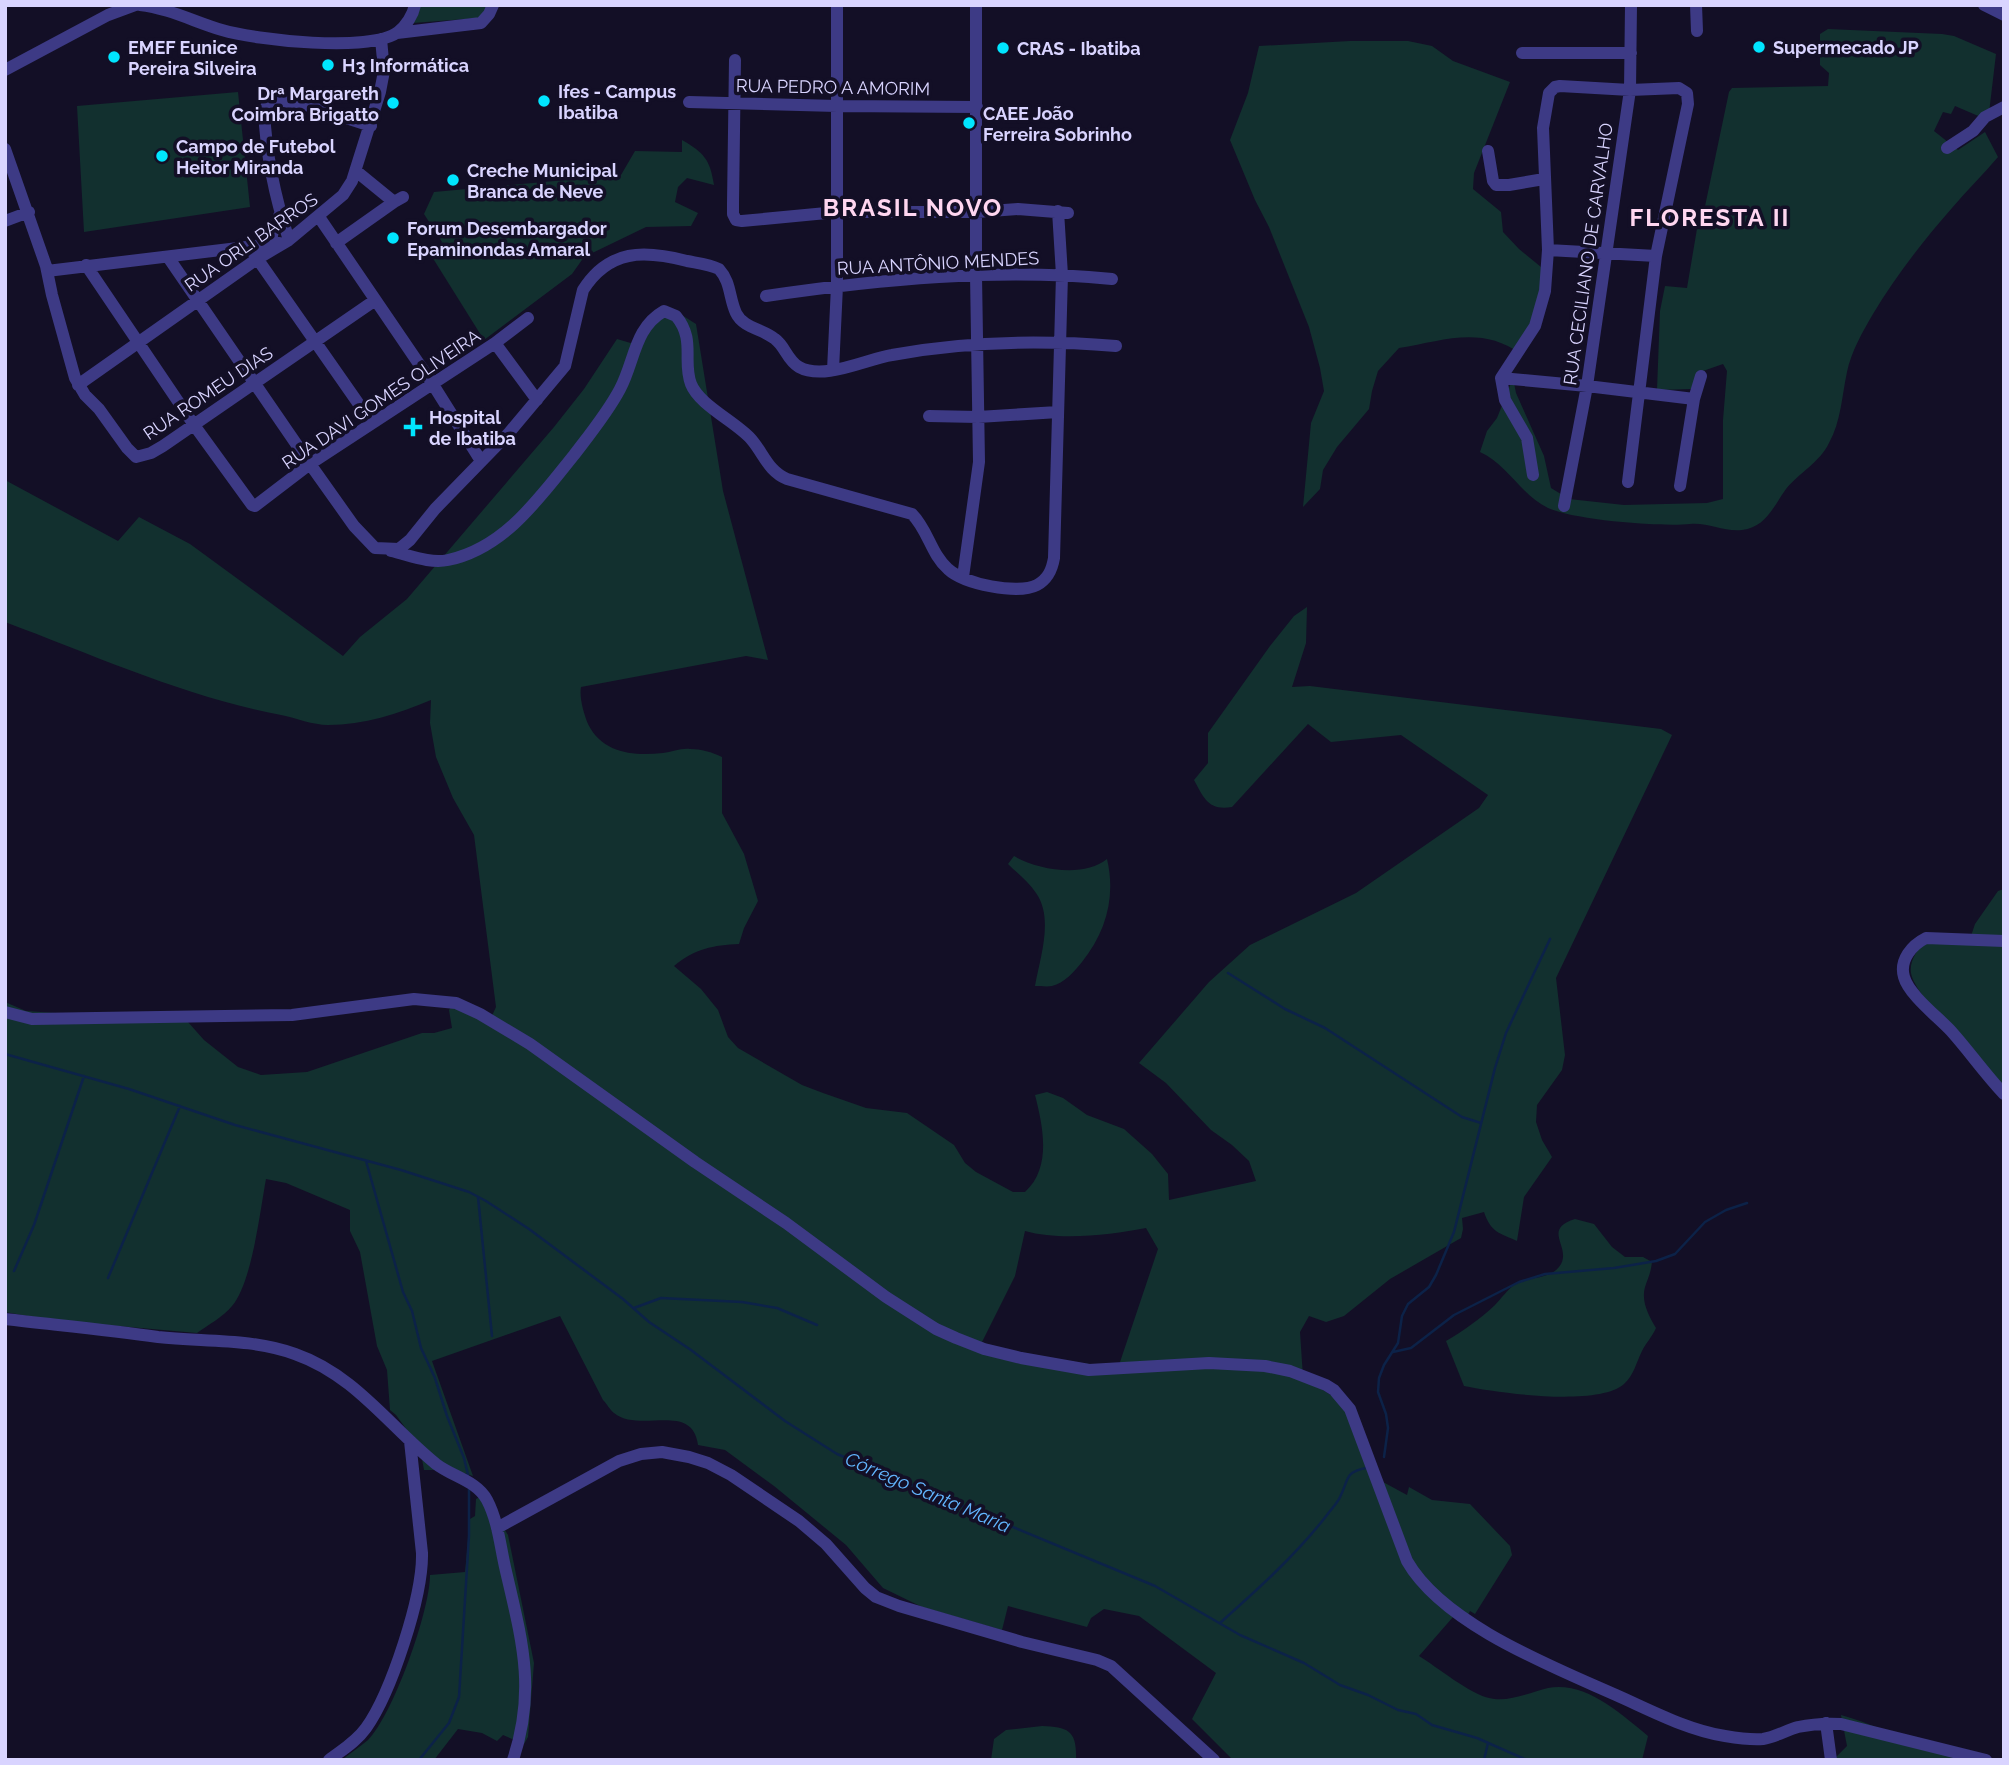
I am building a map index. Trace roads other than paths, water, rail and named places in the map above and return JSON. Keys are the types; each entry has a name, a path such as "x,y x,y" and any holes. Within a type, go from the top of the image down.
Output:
{"street":[{"path":"5,69 108,15 138,5 160,9 251,37 331,44 481,23 493,5"},
{"path":"397,33 408,21 415,5"},
{"path":"833,370 837,286 837,5"},
{"path":"962,578 978,475 976,5"},
{"name":"RUA CECILIANO DE CARVALHO","path":"1564,506 1587,386 1630,90 1631,5"},
{"path":"1696,5 1698,31"},
{"path":"1984,5 2004,15"},
{"name":"RUA ORLI BARROS","path":"78,385 319,217 349,189 371,126 382,81 381,39"},
{"path":"1522,53 1631,53"},
{"path":"168,257 354,526 375,548 436,561 448,560 465,554 514,525 543,494 605,413 620,389 642,332 657,315 664,312 676,316 684,329 689,349 691,386 749,437 773,472 787,479 912,514 940,561 962,578 993,587 1023,589 1040,583 1048,576 1054,558 1063,212 1018,209 977,212 837,212 736,220 733,214 735,60"},
{"path":"1532,475 1527,438 1505,400 1501,378 1538,320 1545,291 1548,250 1543,128 1549,93 1560,86 1630,90 1684,89 1688,104 1656,256 1628,482"},
{"path":"47,271 281,242 280,214 264,110 267,103 271,99 286,100 371,126"},
{"name":"RUA PEDRO A AMORIM","path":"689,102 977,107"},
{"path":"1947,148 1973,131 1985,117 2004,107"},
{"path":"5,149 29,212 78,385"},
{"path":"1488,151 1496,185 1544,179"},
{"path":"336,243 398,200 356,172"},
{"path":"5,221 29,212"},
{"path":"319,217 432,383 481,461"},
{"path":"250,247 372,423"},
{"path":"1548,250 1656,256"},
{"path":"375,548 398,549 410,541 435,509 537,400 565,366 583,290 601,268 626,257 656,253 714,266 724,275 736,314 742,322 776,340 790,360 807,370 833,370 890,355 977,344 1061,342 1116,345"},
{"path":"86,265 194,425"},
{"name":"RUA ANTÔNIO MENDES","path":"766,296 837,286 976,275 1062,275 1112,279"},
{"name":"RUA ROMEU DIAS","path":"78,385 136,457 150,453 194,425 374,301"},
{"name":"RUA DAVI GOMES OLIVEIRA","path":"194,425 252,506 259,504 310,464 495,343 528,318"},
{"path":"495,343 537,400"},
{"path":"1680,486 1694,399 1701,376"},
{"path":"1501,378 1694,399"},
{"path":"929,416 978,417 1058,412"},
{"path":"2004,941 1926,938 1917,942 1909,951 1903,974 1907,984 2004,1094"},
{"path":"5,1012 32,1018 292,1016 414,999 456,1003 480,1014 530,1045 786,1223 886,1297 956,1338 984,1349 1021,1358 1089,1370 1236,1363 1290,1371 1326,1385 1334,1390 1350,1409 1407,1561 1414,1573 1447,1605 1508,1644 1670,1719 1724,1736 1762,1739 1826,1723 1861,1727 1986,1760"},
{"path":"5,1319 159,1337 235,1342 292,1353 330,1371 357,1390 382,1410 436,1463 473,1485 488,1502 497,1528 525,1657 524,1708 519,1742 513,1760"},
{"path":"329,1760 359,1736 382,1702 418,1595 422,1553 411,1441"},
{"path":"497,1528 619,1461 641,1454 662,1452 708,1463 731,1475 799,1521 826,1544 876,1597 899,1606 1111,1666 1214,1760"},
{"path":"1826,1723 1830,1760"}],"waterway":[{"path":"1384,1457 1388,1428 1378,1392 1379,1378 1398,1343 1402,1316 1408,1304 1429,1287 1454,1232 1506,1033 1550,939"},
{"path":"1228,973 1285,1009 1325,1028 1462,1117 1481,1123"},
{"name":"Córrego Santa Maria","path":"5,1054 129,1089 235,1125 401,1170 469,1192 529,1229 623,1299 649,1322 785,1421 837,1454 1155,1586 1240,1635 1304,1663 1340,1685 1398,1710 1416,1714 1432,1725 1477,1738 1527,1760"},
{"path":"14,1271 34,1225 84,1076"},
{"path":"108,1278 180,1106"},
{"path":"366,1161 421,1348 435,1378 468,1475"},
{"path":"478,1197 492,1336"},
{"path":"1393,1352 1411,1348 1454,1315 1519,1282 1545,1274 1656,1261 1675,1254 1705,1222 1726,1210 1747,1203"},
{"path":"634,1308 661,1298 742,1302 777,1308 817,1325"},
{"path":"1220,1623 1303,1544 1337,1502 1350,1474 1366,1468"},
{"path":"419,1760 449,1723 459,1697 469,1535 469,1489"},
{"path":"1484,1760 1488,1743"}],"place":[{"name":"Supermecado JP","path":"1759,47"},
{"name":"CRAS - Ibatiba","path":"1003,48"},
{"name":"EMEF Eunice Pereira Silveira","path":"114,57"},
{"name":"H3 Informática","path":"328,65"},
{"name":"Ifes - Campus Ibatiba","path":"544,101"},
{"name":"Drª Margareth Coimbra Brigatto","path":"393,103"},
{"name":"CAEE João Ferreira Sobrinho","path":"969,123"},
{"name":"Campo de Futebol Heitor Miranda","path":"162,156"},
{"name":"Creche Municipal Branca de Neve","path":"453,180"},
{"name":"Forum Desembargador Epaminondas Amaral","path":"393,238"},
{"name":"Hospital de Ibatiba","path":"413,427"}],"district":[{"name":"BRASIL NOVO","path":"913,207"},
{"name":"FLORESTA II","path":"1710,217"}]}
